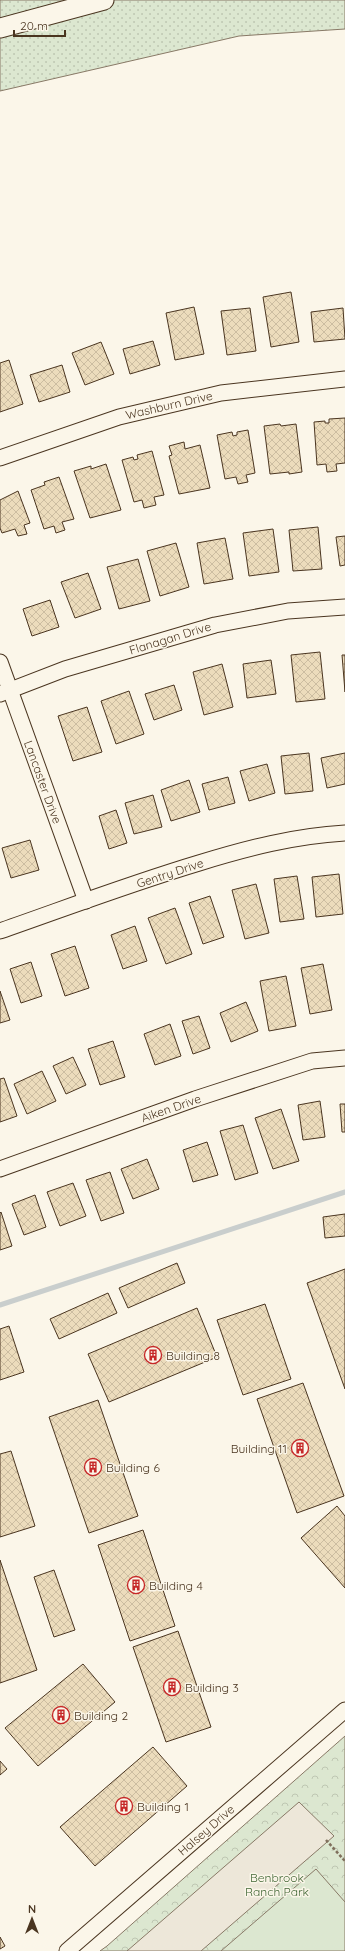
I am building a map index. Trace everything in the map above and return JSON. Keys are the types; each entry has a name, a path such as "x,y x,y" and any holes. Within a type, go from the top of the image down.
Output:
{"street":[{"path":"0,28 104,0"},
{"name":"Washburn Drive","path":"0,458 119,417 221,393 345,379"},
{"name":"Flanagan Drive","path":"5,693 65,669 215,625 288,612 345,608"},
{"name":"Lancaster Drive","path":"0,662 5,693 86,901"},
{"name":"Gentry Drive","path":"0,931 168,872 260,845 319,834 345,833"},
{"name":"Aiken Drive","path":"0,1169 195,1100 312,1061 345,1058"},
{"name":"Halsey Drive","path":"67,1951 345,1710"}],"path":[{"path":"326,1840 345,1861"}],"green space":[{"path":"0,0 345,0 345,29 239,36 0,91"},
{"name":"Benbrook Ranch Park","path":"345,1736 345,1951 100,1951 107,1946"},
{"path":"316,1869 345,1902 345,1951 221,1951"}],"shaded area":[{"path":"299,1802 334,1836 201,1951 127,1951"}],"building":[{"path":"291,292 299,342 271,347 263,297"},
{"path":"194,307 204,354 175,360 166,313"},
{"path":"250,308 256,351 227,355 221,311"},
{"path":"343,308 345,339 314,342 311,312"},
{"path":"153,341 160,365 130,374 123,349"},
{"path":"101,342 114,374 85,385 72,353"},
{"path":"9,360 23,404 0,412 0,363"},
{"path":"62,365 70,392 39,402 30,375"},
{"path":"345,418 345,463 336,464 337,471 327,472 326,464 317,465 314,422 325,421 325,423 329,423 329,419"},
{"path":"280,424 281,426 296,424 302,472 270,474 264,426"},
{"path":"248,430 255,473 246,475 248,482 238,484 236,477 225,479 217,435 232,432 233,436 237,435 237,432"},
{"path":"184,442 185,449 200,445 210,488 179,494 169,456 172,455 169,446"},
{"path":"152,451 164,495 154,497 156,505 144,508 142,500 134,502 122,460 133,457 134,460 138,459 137,455"},
{"path":"106,464 121,510 90,518 74,471 91,466 91,469"},
{"path":"59,477 74,519 62,522 65,530 56,533 54,526 44,529 31,490 45,485 44,482"},
{"path":"18,491 30,523 24,525 27,534 18,536 15,529 2,533 0,528 0,500"},
{"path":"318,527 322,569 293,571 289,530"},
{"path":"273,529 279,572 249,576 243,533"},
{"path":"345,536 345,565 340,566 336,537"},
{"path":"225,538 233,579 204,584 197,543"},
{"path":"176,543 189,587 160,596 147,551"},
{"path":"138,559 150,601 119,609 107,567"},
{"path":"88,573 101,609 75,618 61,582"},
{"path":"50,600 59,627 32,636 23,609"},
{"path":"320,652 325,699 296,702 291,655"},
{"path":"342,655 345,655 345,692"},
{"path":"271,660 276,694 247,698 243,664"},
{"path":"222,664 233,707 204,715 193,672"},
{"path":"174,685 182,710 154,720 145,694"},
{"path":"129,691 144,734 116,744 101,701"},
{"path":"87,707 102,752 73,761 58,716"},
{"path":"309,753 313,791 285,794 281,756"},
{"path":"345,753 345,784 327,788 321,758"},
{"path":"267,764 275,793 249,801 240,771"},
{"path":"228,777 235,803 209,810 202,784"},
{"path":"189,780 200,812 171,821 161,790"},
{"path":"153,795 162,827 134,834 125,803"},
{"path":"116,810 127,843 109,849 99,816"},
{"path":"30,840 39,870 11,878 2,848"},
{"path":"339,874 343,914 316,917 312,877"},
{"path":"297,876 304,919 280,922 274,879"},
{"path":"256,884 269,933 245,939 232,890"},
{"path":"210,896 224,937 203,944 189,903"},
{"path":"175,908 192,954 166,964 148,918"},
{"path":"135,926 147,961 123,969 111,935"},
{"path":"75,946 89,988 65,996 51,954"},
{"path":"31,962 42,996 21,1003 10,969"},
{"path":"323,964 332,1010 310,1014 301,968"},
{"path":"286,976 296,1026 269,1031 260,981"},
{"path":"0,991 10,1020 0,1023"},
{"path":"246,1002 258,1031 231,1042 220,1013"},
{"path":"199,1016 210,1048 193,1054 182,1021"},
{"path":"170,1024 181,1056 155,1065 144,1034"},
{"path":"113,1041 125,1077 100,1085 88,1049"},
{"path":"73,1057 86,1085 66,1094 53,1066"},
{"path":"42,1071 56,1101 27,1114 14,1084"},
{"path":"4,1078 17,1116 0,1122 0,1079"},
{"path":"320,1101 325,1137 303,1140 298,1105"},
{"path":"340,1104 345,1104 345,1132 342,1132"},
{"path":"281,1109 299,1161 273,1169 255,1118"},
{"path":"243,1125 258,1173 235,1180 220,1131"},
{"path":"207,1142 218,1175 193,1182 183,1150"},
{"path":"147,1159 159,1189 133,1199 121,1169"},
{"path":"110,1172 124,1213 101,1221 86,1180"},
{"path":"73,1183 86,1216 60,1226 47,1192"},
{"path":"35,1195 46,1227 24,1235 12,1204"},
{"path":"1,1212 12,1246 0,1250 0,1213"},
{"path":"345,1214 345,1236 325,1238 323,1217"},
{"path":"177,1263 185,1283 128,1308 119,1288"},
{"path":"345,1269 345,1389 307,1283"},
{"path":"108,1293 117,1313 59,1339 50,1319"},
{"path":"265,1304 291,1379 243,1395 217,1320"},
{"name":"Building 8","path":"197,1308 217,1357 109,1402 88,1354"},
{"path":"9,1326 24,1372 0,1380 0,1329"},
{"name":"Building 11","path":"303,1383 344,1496 297,1513 257,1399"},
{"name":"Building 6","path":"98,1400 138,1516 89,1533 49,1417"},
{"path":"11,1451 35,1526 0,1537 0,1454"},
{"path":"337,1506 345,1516 345,1588 301,1538"},
{"name":"Building 4","path":"143,1530 175,1626 130,1641 98,1545"},
{"path":"0,1560 37,1670 0,1683"},
{"path":"54,1570 75,1630 54,1637 34,1577"},
{"name":"Building 3","path":"178,1631 211,1727 166,1742 133,1647"},
{"name":"Building 2","path":"83,1664 115,1702 38,1766 5,1728"},
{"name":"Building 1","path":"153,1747 187,1786 95,1866 60,1827"},
{"path":"0,1761 7,1769 0,1775"},
{"path":"0,1937 5,1946 0,1949"}],"waterway":[{"path":"0,1305 345,1192"}],"place":[{"name":"Building 8","path":"153,1355"},
{"name":"Building 11","path":"300,1448"},
{"name":"Building 6","path":"93,1467"},
{"name":"Building 4","path":"136,1585"},
{"name":"Building 3","path":"172,1687"},
{"name":"Building 2","path":"61,1715"},
{"name":"Building 1","path":"124,1806"}]}
